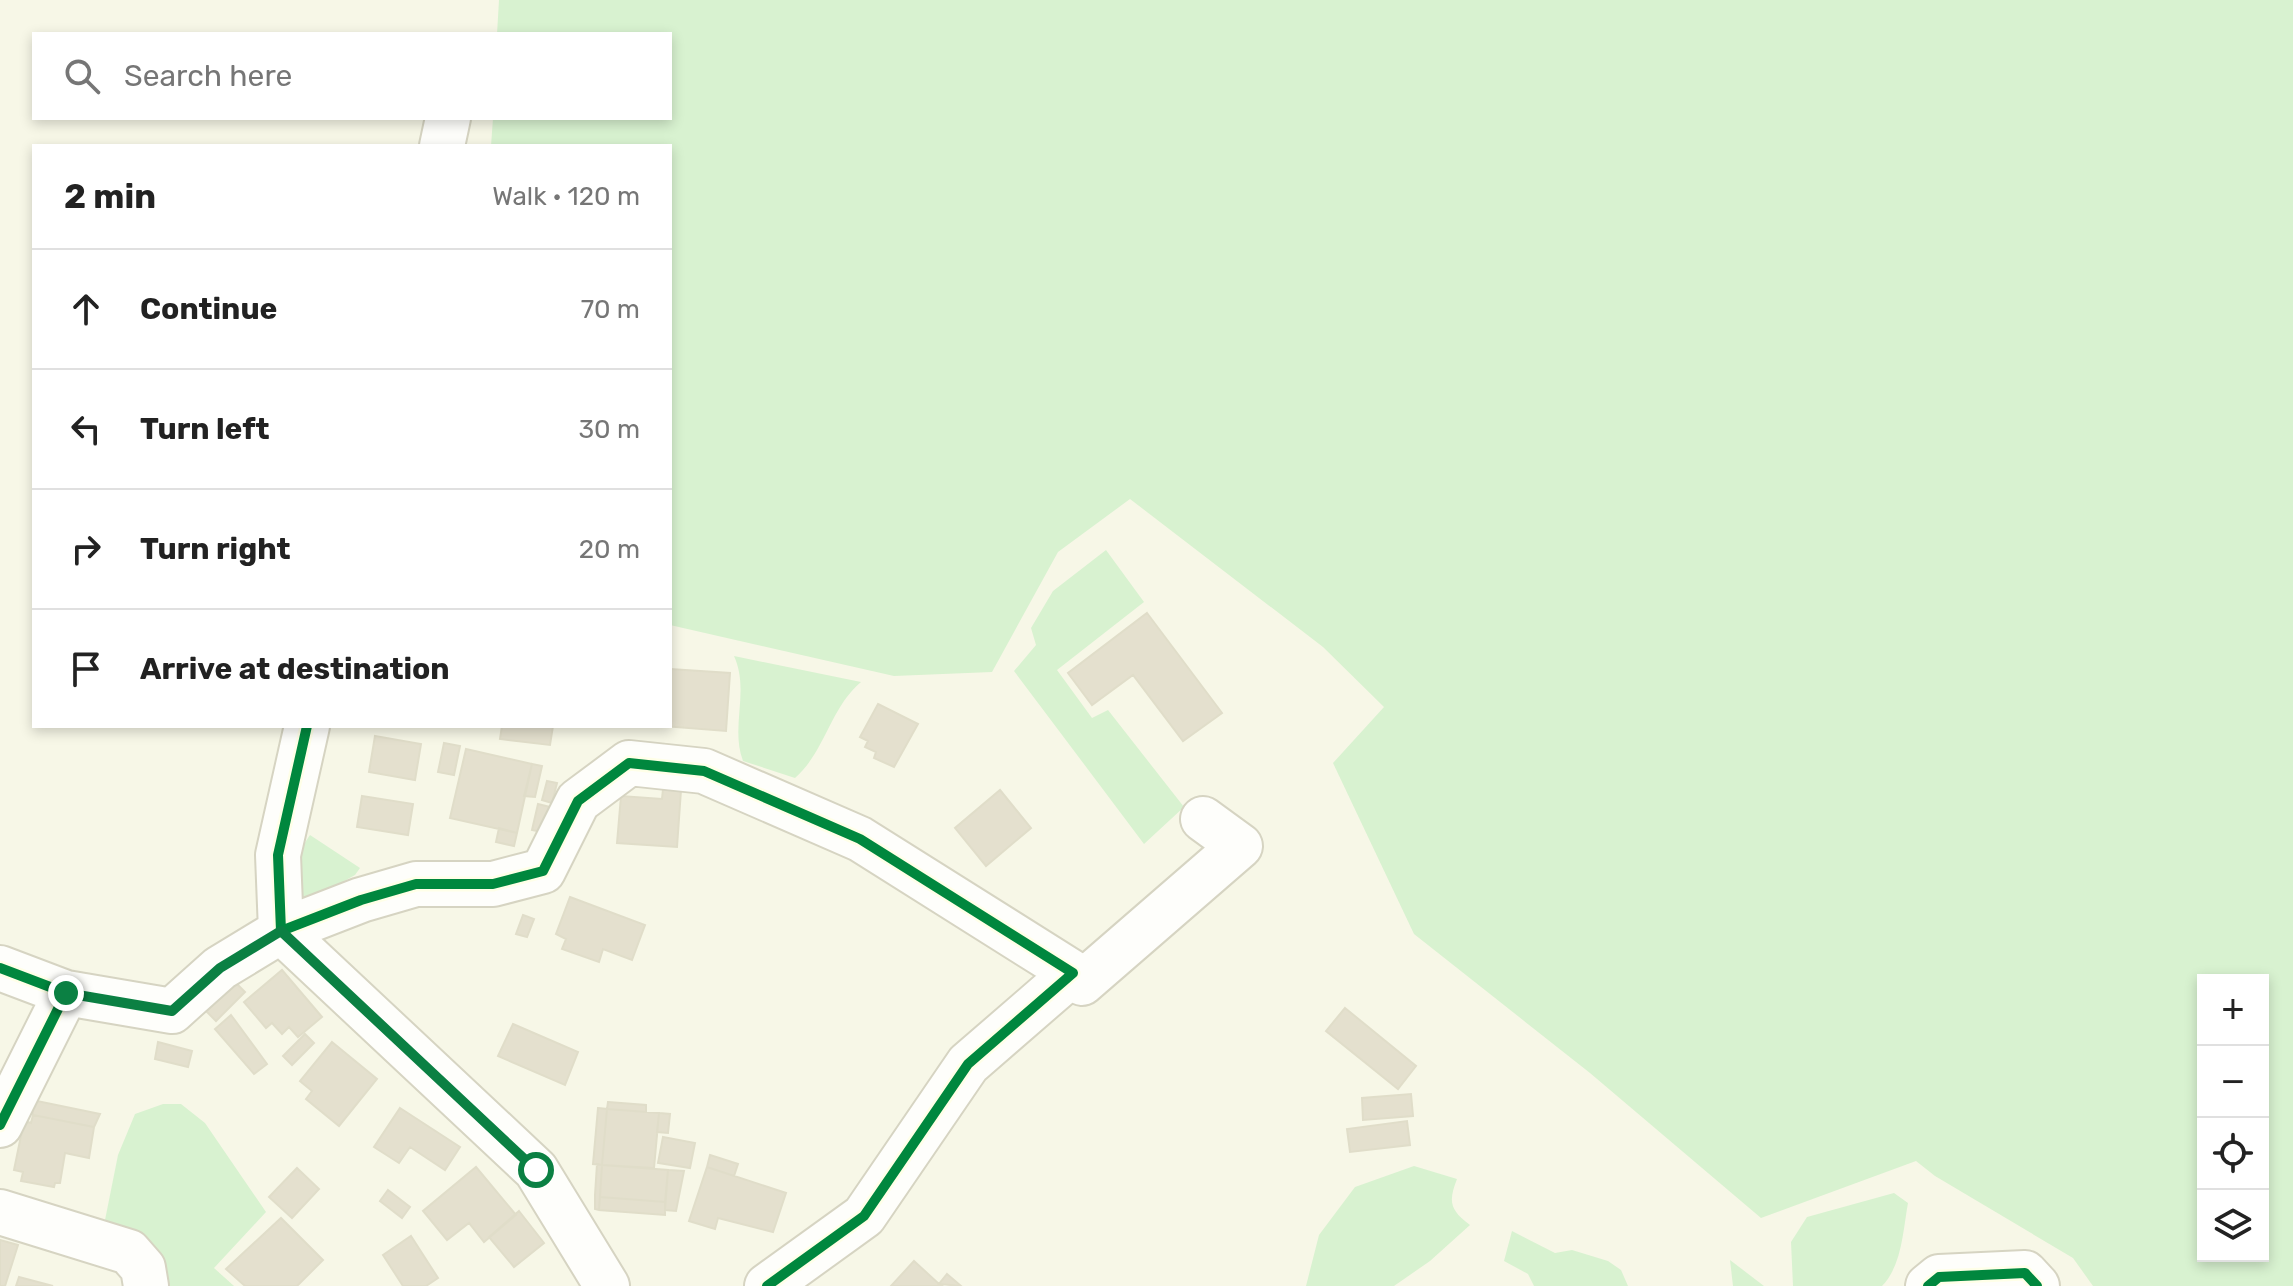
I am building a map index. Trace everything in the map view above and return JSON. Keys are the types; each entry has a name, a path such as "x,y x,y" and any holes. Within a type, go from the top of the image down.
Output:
{"street":[{"path":"442,144 448,120"},
{"path":"307,728 278,855 281,931 536,1170 607,1286"},
{"path":"0,968 66,993 172,1011 220,968 281,931 361,900 416,884 493,884 543,871 578,801 629,763 704,771 834,827 874,847 1073,973 1082,983 1240,846 1203,819"},
{"path":"767,1286 864,1216 968,1064 1073,973"},
{"path":"0,1125 66,993"},
{"path":"0,1212 129,1252 143,1268 146,1286"},
{"path":"1928,1286 1939,1277 2025,1273 2037,1286"}],"green space":[{"path":"499,0 2293,0 2293,1286 2093,1286 2073,1258 1935,1176 1916,1161 1761,1218 1590,1073 1414,934 1333,763 1384,707 1323,647 1130,499 1058,552 992,672 894,676 672,625 672,144 491,144 493,120 672,120 672,32 497,32"},
{"path":"1106,550 1144,602 1057,670 1092,718 1108,710 1184,807 1144,844 1014,671 1036,645 1031,628 1053,591"},
{"path":"734,656 861,682 842,704 814,756 795,778 743,761 738,735 740,682"},
{"path":"310,835 360,868 355,875 301,905 296,869"},
{"path":"163,1104 181,1104 205,1123 266,1212 214,1268 234,1286 153,1286 104,1225 118,1155 135,1114"},
{"path":"1414,1166 1457,1179 1452,1194 1453,1205 1458,1215 1470,1225 1430,1261 1394,1286 1306,1286 1319,1235 1355,1187"},
{"path":"1894,1193 1908,1203 1898,1258 1882,1286 1793,1286 1791,1242 1807,1217"},
{"path":"1512,1231 1555,1253 1572,1250 1608,1261 1621,1270 1628,1286 1534,1286 1528,1274 1504,1261"},
{"path":"1730,1260 1764,1286 1733,1286"}],"building":[{"path":"1147,613 1222,713 1183,741 1133,675 1092,705 1068,673"},
{"path":"672,669 730,673 726,731 672,727"},
{"path":"878,704 918,724 894,767 874,758 876,752 865,747 868,741 860,737"},
{"path":"502,728 553,728 550,745 500,739"},
{"path":"375,736 421,744 415,780 369,772"},
{"path":"444,743 460,746 454,775 438,772"},
{"path":"466,749 532,764 517,833 450,818"},
{"path":"532,764 542,766 535,797 524,796"},
{"path":"547,781 557,783 552,803 542,800"},
{"path":"663,789 681,790 677,847 617,843 621,796 662,799"},
{"path":"1000,790 1031,828 986,866 955,828"},
{"path":"362,796 413,804 408,835 357,827"},
{"path":"538,804 554,808 547,833 532,830"},
{"path":"499,828 517,833 514,846 496,842"},
{"path":"570,897 645,925 632,960 603,949 599,962 562,949 566,939 556,934"},
{"path":"523,915 534,919 527,937 516,934"},
{"path":"282,970 322,1017 298,1037 289,1027 282,1034 272,1023 266,1028 244,1002"},
{"path":"235,982 245,992 216,1021 206,1011"},
{"path":"1345,1008 1416,1066 1398,1089 1326,1031"},
{"path":"231,1015 267,1064 254,1074 215,1029"},
{"path":"513,1024 578,1052 565,1085 498,1056"},
{"path":"305,1034 314,1043 292,1065 283,1056"},
{"path":"158,1042 192,1051 188,1067 155,1059"},
{"path":"332,1042 377,1079 339,1126 306,1099 312,1091 300,1081"},
{"path":"1411,1094 1413,1116 1363,1120 1362,1098"},
{"path":"32,1100 100,1114 94,1127 33,1115"},
{"path":"608,1102 646,1105 646,1112 607,1109"},
{"path":"400,1108 460,1147 445,1170 410,1147 399,1163 374,1147"},
{"path":"598,1108 607,1109 602,1165 593,1164"},
{"path":"607,1109 659,1113 654,1168 602,1165"},
{"path":"659,1113 670,1114 668,1133 657,1132"},
{"path":"33,1115 94,1127 89,1158 65,1153 60,1183 55,1183 54,1187 21,1181 23,1172 14,1170 24,1121 31,1123"},
{"path":"1407,1121 1410,1145 1350,1152 1347,1129"},
{"path":"663,1137 695,1143 690,1168 658,1163"},
{"path":"710,1155 738,1164 734,1176 707,1167"},
{"path":"597,1164 602,1165 599,1210 595,1209"},
{"path":"602,1165 668,1170 665,1202 600,1197"},
{"path":"476,1167 516,1215 484,1242 469,1223 447,1240 423,1211"},
{"path":"707,1167 786,1193 773,1232 718,1218 715,1229 689,1221"},
{"path":"297,1168 319,1189 292,1218 269,1197"},
{"path":"668,1170 684,1171 676,1211 665,1210"},
{"path":"388,1190 410,1207 402,1218 380,1201"},
{"path":"600,1197 665,1202 665,1215 599,1210"},
{"path":"519,1211 544,1243 514,1267 489,1237"},
{"path":"281,1218 323,1260 297,1286 245,1286 226,1269"},
{"path":"411,1236 438,1278 426,1286 403,1286 383,1255"},
{"path":"0,1240 18,1245 5,1286 0,1286"},
{"path":"914,1261 939,1284 942,1286 891,1286"},
{"path":"947,1274 961,1286 939,1284"},
{"path":"19,1277 53,1286 16,1286"}],"cycle path":[{"path":"307,728 278,855 281,931 361,900 416,884 493,884 543,871 578,801 629,763 704,771 860,839 1073,973 968,1064 864,1216 767,1286"},
{"path":"0,968 66,993 0,1125"},
{"path":"1928,1286 1939,1277 2025,1273 2037,1286"}],"route":[{"path":"66,993 172,1011 220,968 281,931 536,1170"}]}
